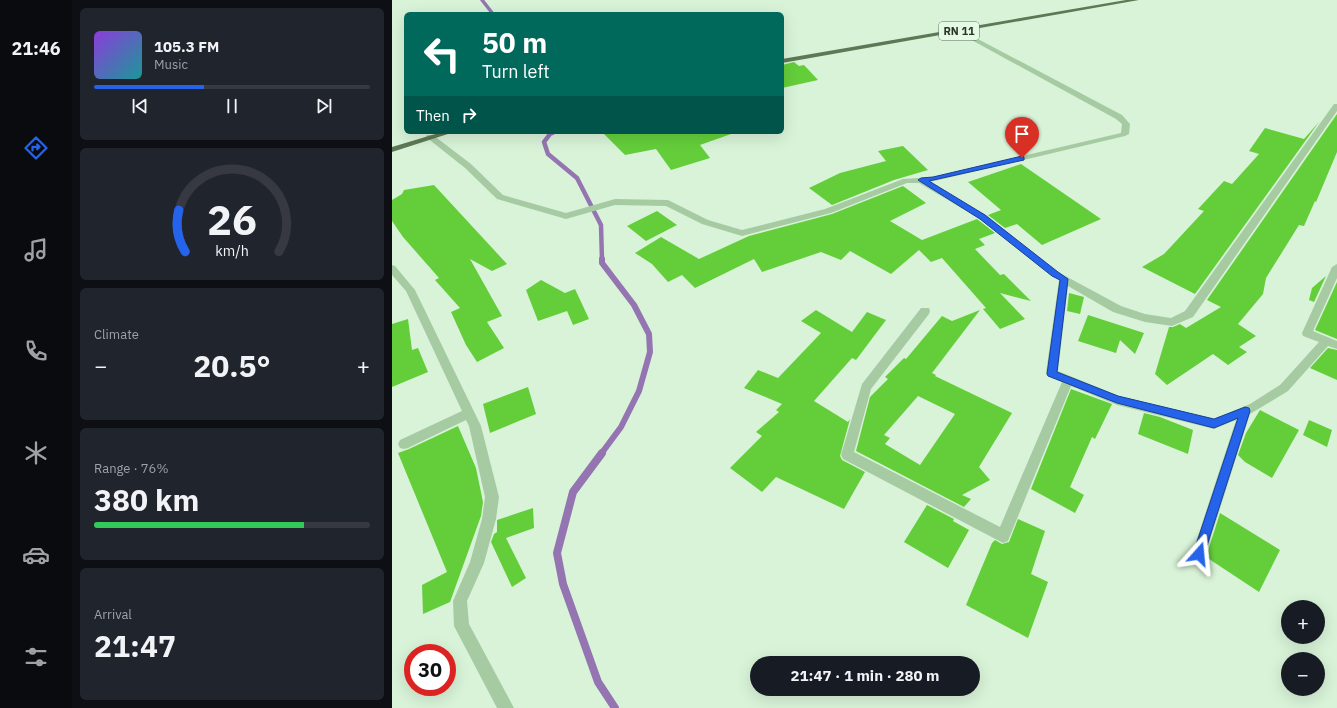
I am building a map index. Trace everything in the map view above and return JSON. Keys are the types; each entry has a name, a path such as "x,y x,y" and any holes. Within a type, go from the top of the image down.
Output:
{"main road":[{"name":"RN 11","path":"784,61 1136,0"},
{"path":"392,150 442,134"}],"street":[{"path":"430,137 468,166 500,197 566,216 615,202 668,203 705,222 742,234 828,211 906,181 933,179 1125,134 1126,124 1119,117 959,31"},
{"path":"921,180 983,217 1055,274 1117,309 1145,318 1172,322 1189,314 1337,106"},
{"path":"1337,267 1307,333 1337,345"},
{"path":"392,268 410,290 475,426 492,497 489,519 477,562 460,601 462,626 506,708"},
{"path":"1064,279 1052,374 1117,400 1214,424 1245,411 1284,388 1326,341"},
{"path":"925,311 866,387 847,455 1003,536 1068,380"},
{"path":"1199,554 1245,411"},
{"path":"404,444 468,412"}],"building":[{"path":"794,62 799,66 804,65 818,80 784,88 784,64"},
{"path":"1337,114 1337,152 1316,202 1315,201 1304,226 1299,225 1266,278 1263,294 1238,324 1256,336 1239,347 1247,352 1228,365 1213,354 1167,385 1155,374 1169,327 1180,324 1186,328 1221,307 1207,300"},
{"path":"1319,122 1195,294 1142,267 1164,254 1204,211 1198,209 1224,181 1232,184 1259,154 1249,151 1265,128 1304,139"},
{"path":"604,134 731,134 700,145 710,158 671,170 656,149 625,155"},
{"path":"903,146 928,170 894,180 832,205 809,188 840,173 886,161 878,151"},
{"path":"1021,164 1101,219 1042,245 1017,224 1005,228 988,215 1001,210 968,182"},
{"path":"434,185 507,264 492,271 470,259 502,316 487,322 504,348 477,362 466,345 451,312 460,308 435,280 439,278 403,237 392,221 392,200 402,194 404,190"},
{"path":"903,186 926,203 890,221 922,240 977,219 995,233 979,239 985,245 975,249 1000,275 1004,274 1031,301 1000,293 1025,319 1000,329 983,309 986,308 942,258 931,262 919,250 891,274 850,251 841,260 821,252 762,272 754,259 695,288 682,275 668,282 652,264 635,253 661,237 699,259 749,236 832,214"},
{"path":"657,211 677,225 646,241 627,226"},
{"path":"1326,276 1314,302 1309,300 1312,288"},
{"path":"541,280 565,293 575,289 589,319 573,325 567,311 538,321 526,290"},
{"path":"1337,282 1337,339 1315,330"},
{"path":"1069,293 1084,297 1080,314 1067,311"},
{"path":"816,310 852,332 867,312 886,320 856,360 852,358 814,401 848,422 850,419 840,456 842,460 865,472 844,509 776,477 762,492 730,468 762,436 756,432 779,412 776,410 782,404 744,388 758,370 778,378 821,333 801,321"},
{"path":"980,310 932,373 936,375 935,376 1012,413 979,467 990,480 962,495 971,499 964,507 856,451 870,397 888,379 885,377 904,358 906,359 942,316 952,321","holes":["918,396 955,414 920,465 885,444 890,438 884,435"]},
{"path":"1088,315 1144,333 1135,354 1120,340 1116,353 1078,341"},
{"path":"408,319 412,350 418,348 428,372 392,387 392,324"},
{"path":"1328,348 1337,350 1337,380 1310,368"},
{"path":"528,387 536,414 490,433 483,404"},
{"path":"1071,389 1112,404 1095,439 1092,437 1070,487 1084,495 1075,513 1031,489"},
{"path":"1260,410 1299,430 1272,478 1245,462 1238,455 1246,433"},
{"path":"1144,413 1160,417 1193,430 1188,454 1138,434"},
{"path":"1309,420 1332,430 1327,447 1303,435"},
{"path":"458,426 476,468 483,502 481,516 450,602 423,614 422,585 447,572 398,453"},
{"path":"927,505 954,519 953,521 969,530 948,568 904,542"},
{"path":"533,508 534,528 506,538 526,578 512,587 491,542 494,534 497,532 497,520"},
{"path":"1220,513 1280,550 1259,592 1206,557"},
{"path":"1018,519 1045,531 1031,574 1048,582 1028,638 966,605 992,543 995,540 1002,544 1009,542"}],"waterway":[{"path":"482,0 491,12"},
{"path":"550,134 544,142 548,154 577,178 601,225 602,260"},
{"path":"601,454 621,427 639,391 650,352 649,334 634,305 602,263 602,260"},
{"path":"602,453 573,492 557,553 563,584 598,682 615,708"}],"route":[{"path":"1022,158 933,179 921,180 983,217 1055,274 1064,279 1052,374 1117,400 1214,424 1245,411 1199,554"}]}
